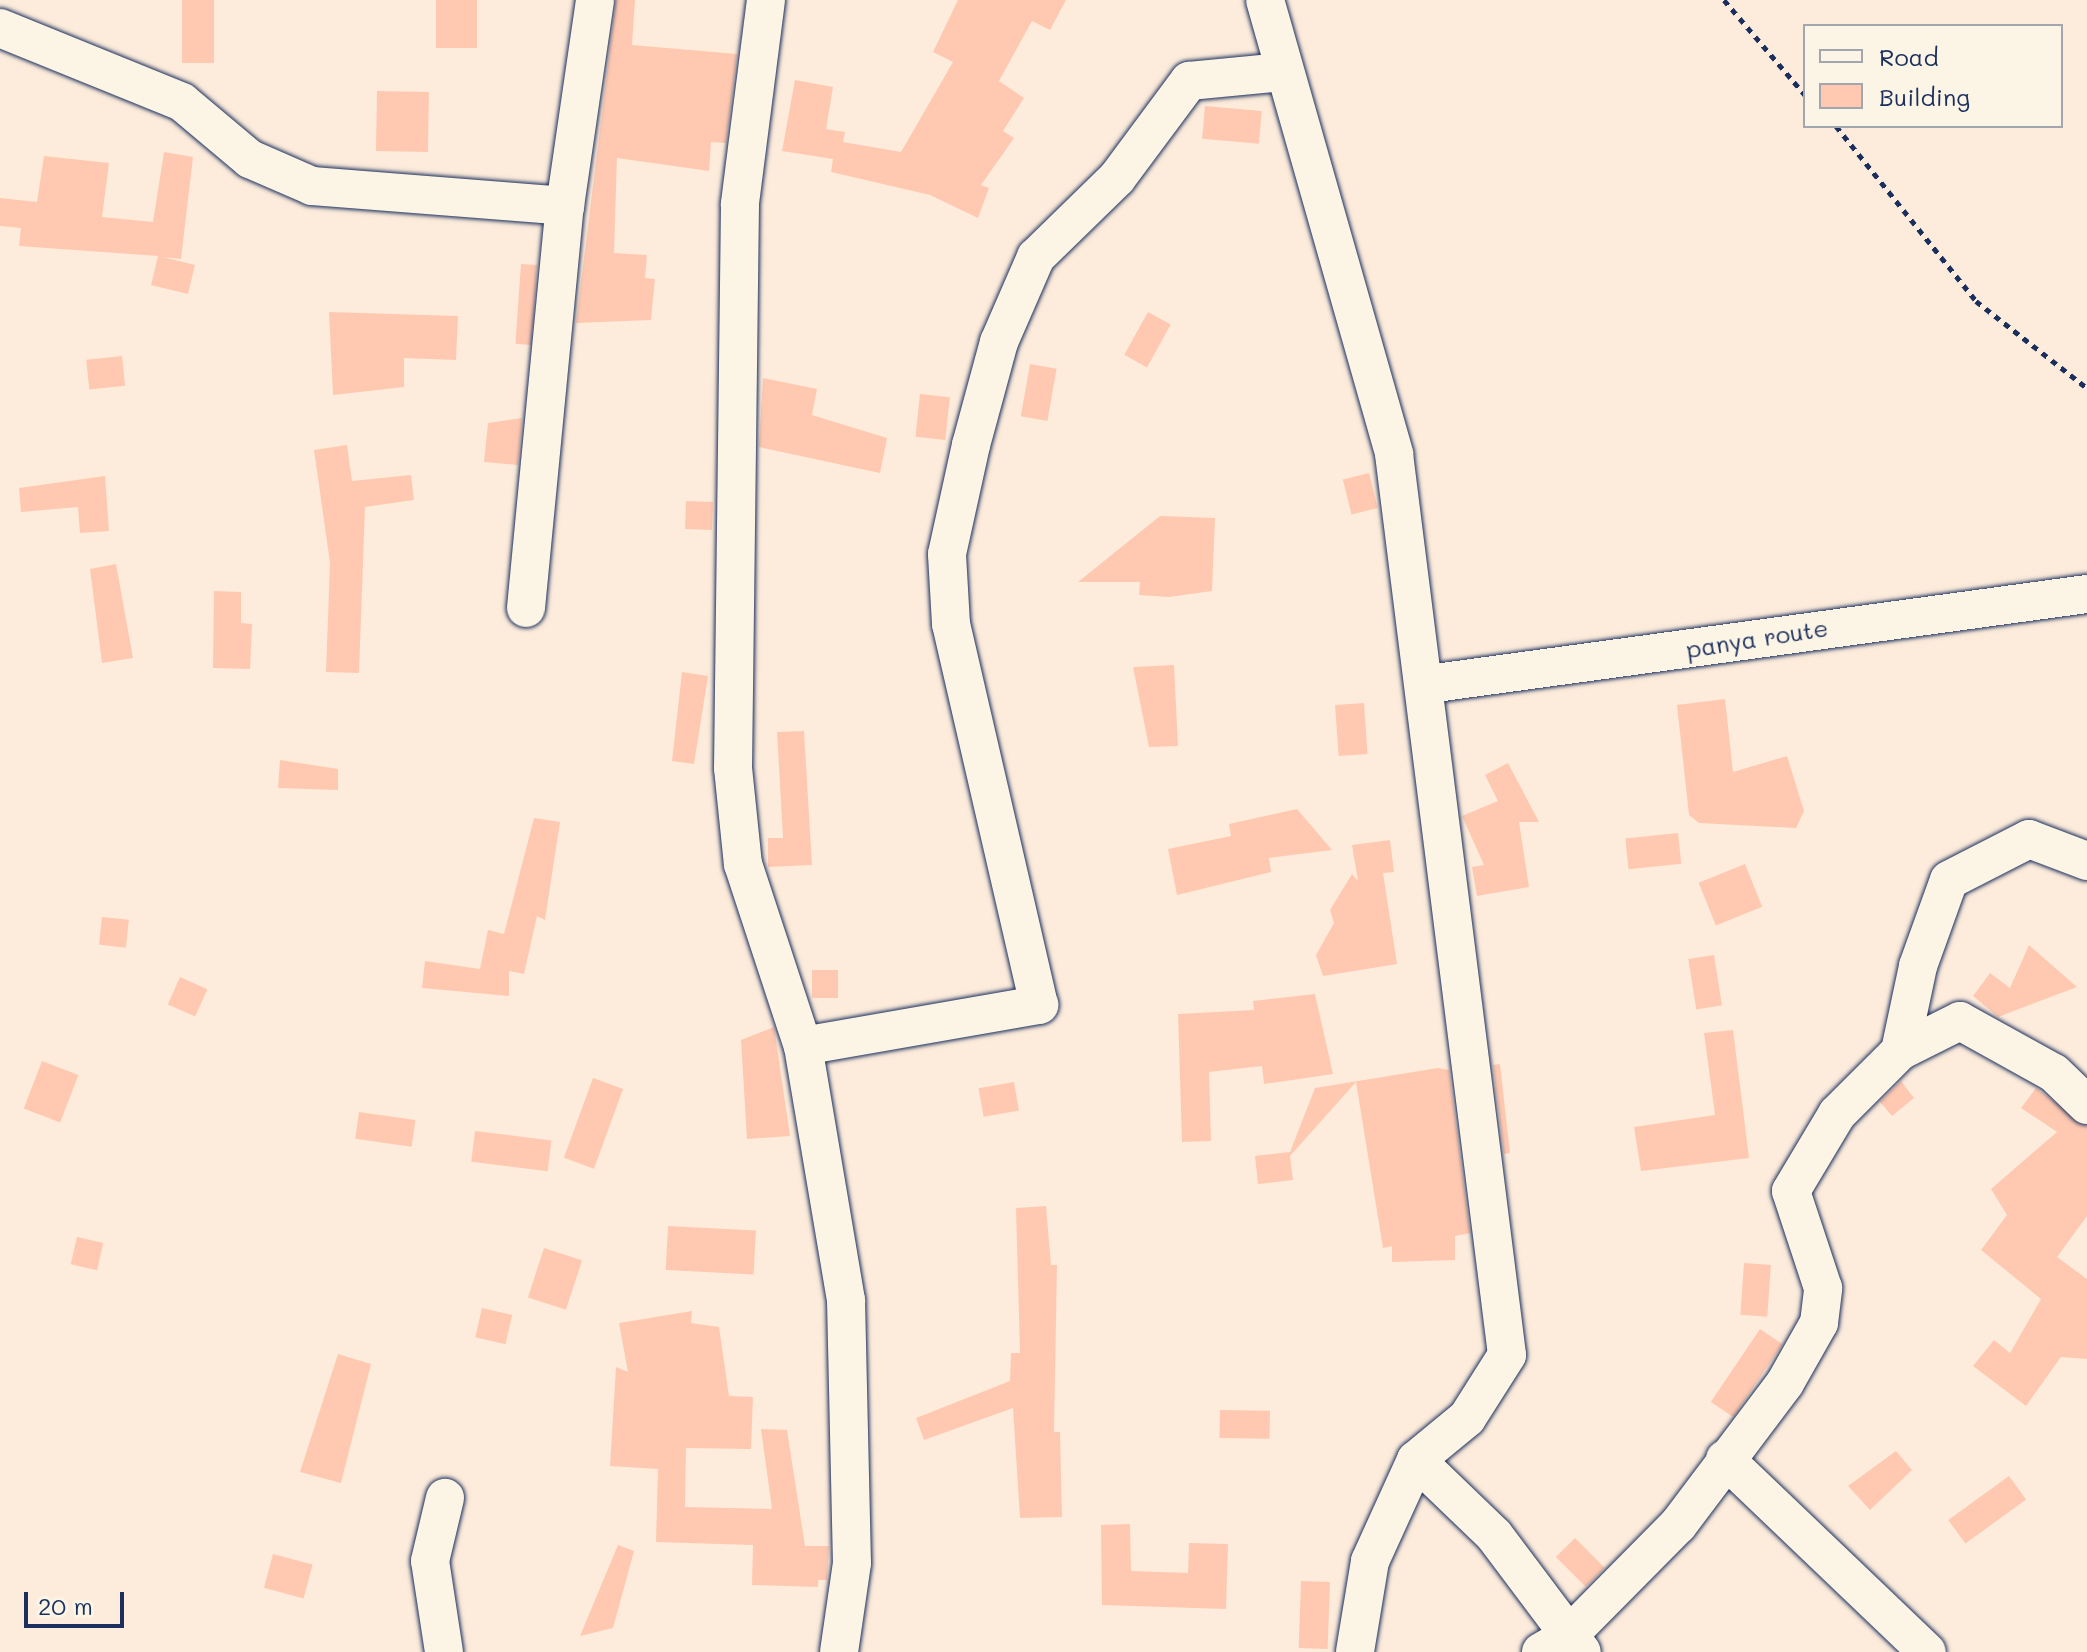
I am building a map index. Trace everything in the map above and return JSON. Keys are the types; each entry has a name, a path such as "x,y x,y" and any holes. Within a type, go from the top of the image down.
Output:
{"street":[{"path":"526,608 565,206 595,0"},
{"path":"766,0 740,204 733,768 743,864 803,1046 846,1300 852,1563 839,1652"},
{"path":"1265,0 1394,454 1428,684 1454,973 1507,1355 1467,1418 1416,1460 1370,1561 1355,1652"},
{"path":"0,28 182,102 250,159 312,186 565,206"},
{"path":"803,1046 1039,1005 951,624 947,554 971,445 999,342 1036,257 1117,178 1189,81 1283,72"},
{"name":"panya route","path":"1428,684 2087,594"},
{"path":"1900,1051 1918,966 1949,880 2029,839 2087,861"},
{"path":"1416,1460 1494,1535 1563,1647 1678,1525 1785,1383 1819,1323 1823,1288 1794,1216 1798,1172 1837,1114 1900,1051 1960,1021 2054,1073 2087,1105"},
{"path":"1725,1459 1927,1652"},
{"path":"444,1652 430,1561 445,1498"}],"path":[{"path":"1724,0 1803,93"},
{"path":"1838,128 1976,301 2087,388"}],"building":[{"path":"182,0 214,0 214,63 182,63"},
{"path":"436,0 477,0 477,48 436,48"},
{"path":"616,0 635,0 632,45 737,54 736,63 726,143 711,142 709,171 617,158 614,253 647,255 645,278 655,279 651,320 576,323"},
{"path":"958,0 1066,0 1050,30 1032,21 999,81 1024,98 1003,131 1014,138 981,185 989,188 978,218 930,195 831,172 833,159 782,151 795,80 833,87 826,129 845,132 843,142 901,152 953,62 933,52"},
{"path":"377,91 429,92 428,152 376,151"},
{"path":"1205,106 1262,111 1259,144 1202,139"},
{"path":"164,152 193,157 181,259 163,257 195,265 188,294 151,285 158,256 19,246 21,228 0,226 0,198 37,202 44,156 109,163 102,217 153,222"},
{"path":"521,264 537,265 531,345 515,344"},
{"path":"329,312 458,316 456,360 404,358 404,387 333,395"},
{"path":"1148,312 1171,325 1147,367 1124,355"},
{"path":"122,356 125,386 89,390 86,360"},
{"path":"1030,364 1057,369 1047,421 1021,416"},
{"path":"763,378 817,389 812,415 887,438 880,473 759,447"},
{"path":"920,394 950,397 945,440 916,437"},
{"path":"522,418 518,465 484,462 488,423"},
{"path":"347,445 352,481 411,475 414,500 365,507 359,673 326,672 330,563 314,450"},
{"path":"1369,473 1378,508 1352,514 1343,480"},
{"path":"105,476 109,531 80,533 78,507 21,512 19,488"},
{"path":"686,501 713,502 712,530 685,529"},
{"path":"1160,516 1215,518 1212,591 1169,597 1139,595 1140,582 1078,582"},
{"path":"116,564 133,658 102,663 90,569"},
{"path":"214,591 241,592 241,623 252,624 250,669 213,668"},
{"path":"1174,665 1178,746 1149,747 1133,667"},
{"path":"682,672 708,676 694,764 672,761"},
{"path":"1725,699 1733,772 1787,756 1804,811 1796,828 1699,823 1689,815 1677,705"},
{"path":"1364,703 1368,754 1339,756 1335,705"},
{"path":"804,731 812,865 768,867 768,838 783,838 777,732"},
{"path":"280,760 338,769 338,790 278,788"},
{"path":"1508,763 1539,822 1519,822 1529,887 1477,896 1472,867 1484,865 1462,816 1498,801 1485,775"},
{"path":"1297,809 1332,850 1269,858 1271,872 1177,895 1168,849 1231,836 1229,824"},
{"path":"534,818 560,822 545,920 537,916 524,974 509,971 509,996 422,988 425,961 480,969 488,930 504,934"},
{"path":"1678,833 1681,864 1629,869 1625,839"},
{"path":"1390,840 1394,872 1383,873 1397,964 1323,976 1316,955 1334,923 1330,910 1352,874 1358,881 1352,845"},
{"path":"1745,864 1762,907 1716,925 1699,883"},
{"path":"102,917 129,920 126,948 99,945"},
{"path":"2029,945 2077,987 1998,1017 1973,996 1990,973 2010,988"},
{"path":"1714,955 1722,1005 1696,1009 1688,959"},
{"path":"812,970 838,970 838,998 812,998"},
{"path":"180,977 207,989 195,1017 168,1004"},
{"path":"1315,994 1333,1074 1264,1084 1262,1066 1209,1072 1211,1141 1182,1142 1178,1014 1254,1010 1253,1001"},
{"path":"774,1027 790,1136 747,1139 741,1040"},
{"path":"1733,1030 1749,1158 1641,1171 1634,1127 1715,1115 1704,1033"},
{"path":"42,1061 78,1075 60,1123 24,1109"},
{"path":"1500,1064 1510,1153 1504,1154 1493,1065"},
{"path":"1438,1068 1449,1070 1470,1233 1455,1236 1455,1260 1392,1262 1392,1246 1383,1248 1356,1082 1290,1156 1293,1180 1258,1184 1255,1156 1290,1152 1315,1088"},
{"path":"593,1078 623,1089 594,1169 564,1158"},
{"path":"1901,1081 1914,1098 1892,1116 1880,1102"},
{"path":"1014,1082 1019,1111 984,1117 979,1088"},
{"path":"2036,1088 2087,1126 2087,1216 2057,1257 2087,1279 2087,1359 2061,1357 2026,1406 1973,1366 1994,1340 2010,1353 2041,1299 1981,1250 2007,1215 1991,1189 2057,1132 2021,1108"},
{"path":"359,1112 415,1120 412,1147 355,1139"},
{"path":"475,1131 551,1140 548,1171 471,1162"},
{"path":"1046,1206 1051,1265 1057,1265 1054,1432 1060,1432 1062,1517 1020,1518 1013,1408 924,1440 916,1418 1010,1381 1011,1353 1020,1353 1016,1208"},
{"path":"668,1226 756,1231 754,1275 666,1270"},
{"path":"77,1237 103,1243 97,1270 71,1264"},
{"path":"544,1248 582,1260 566,1310 528,1297"},
{"path":"1744,1263 1771,1265 1767,1317 1740,1315"},
{"path":"482,1308 512,1315 505,1344 475,1337"},
{"path":"692,1311 691,1323 719,1327 729,1396 753,1397 751,1449 686,1448 685,1507 772,1509 761,1429 787,1430 805,1546 829,1546 827,1580 818,1580 818,1587 752,1585 753,1545 656,1542 658,1469 610,1466 616,1367 628,1372 619,1323"},
{"path":"1760,1329 1782,1344 1733,1417 1711,1402"},
{"path":"338,1354 371,1364 341,1483 300,1472"},
{"path":"1220,1410 1270,1411 1270,1439 1220,1438"},
{"path":"1896,1451 1912,1470 1870,1510 1848,1486"},
{"path":"2009,1476 2026,1499 1965,1544 1948,1520"},
{"path":"1130,1524 1131,1571 1188,1573 1189,1543 1228,1544 1226,1609 1102,1605 1101,1525"},
{"path":"1575,1538 1605,1568 1586,1587 1556,1557"},
{"path":"618,1545 634,1551 613,1628 580,1636"},
{"path":"273,1554 313,1565 304,1598 264,1588"},
{"path":"1301,1581 1330,1582 1328,1649 1299,1648"}]}
